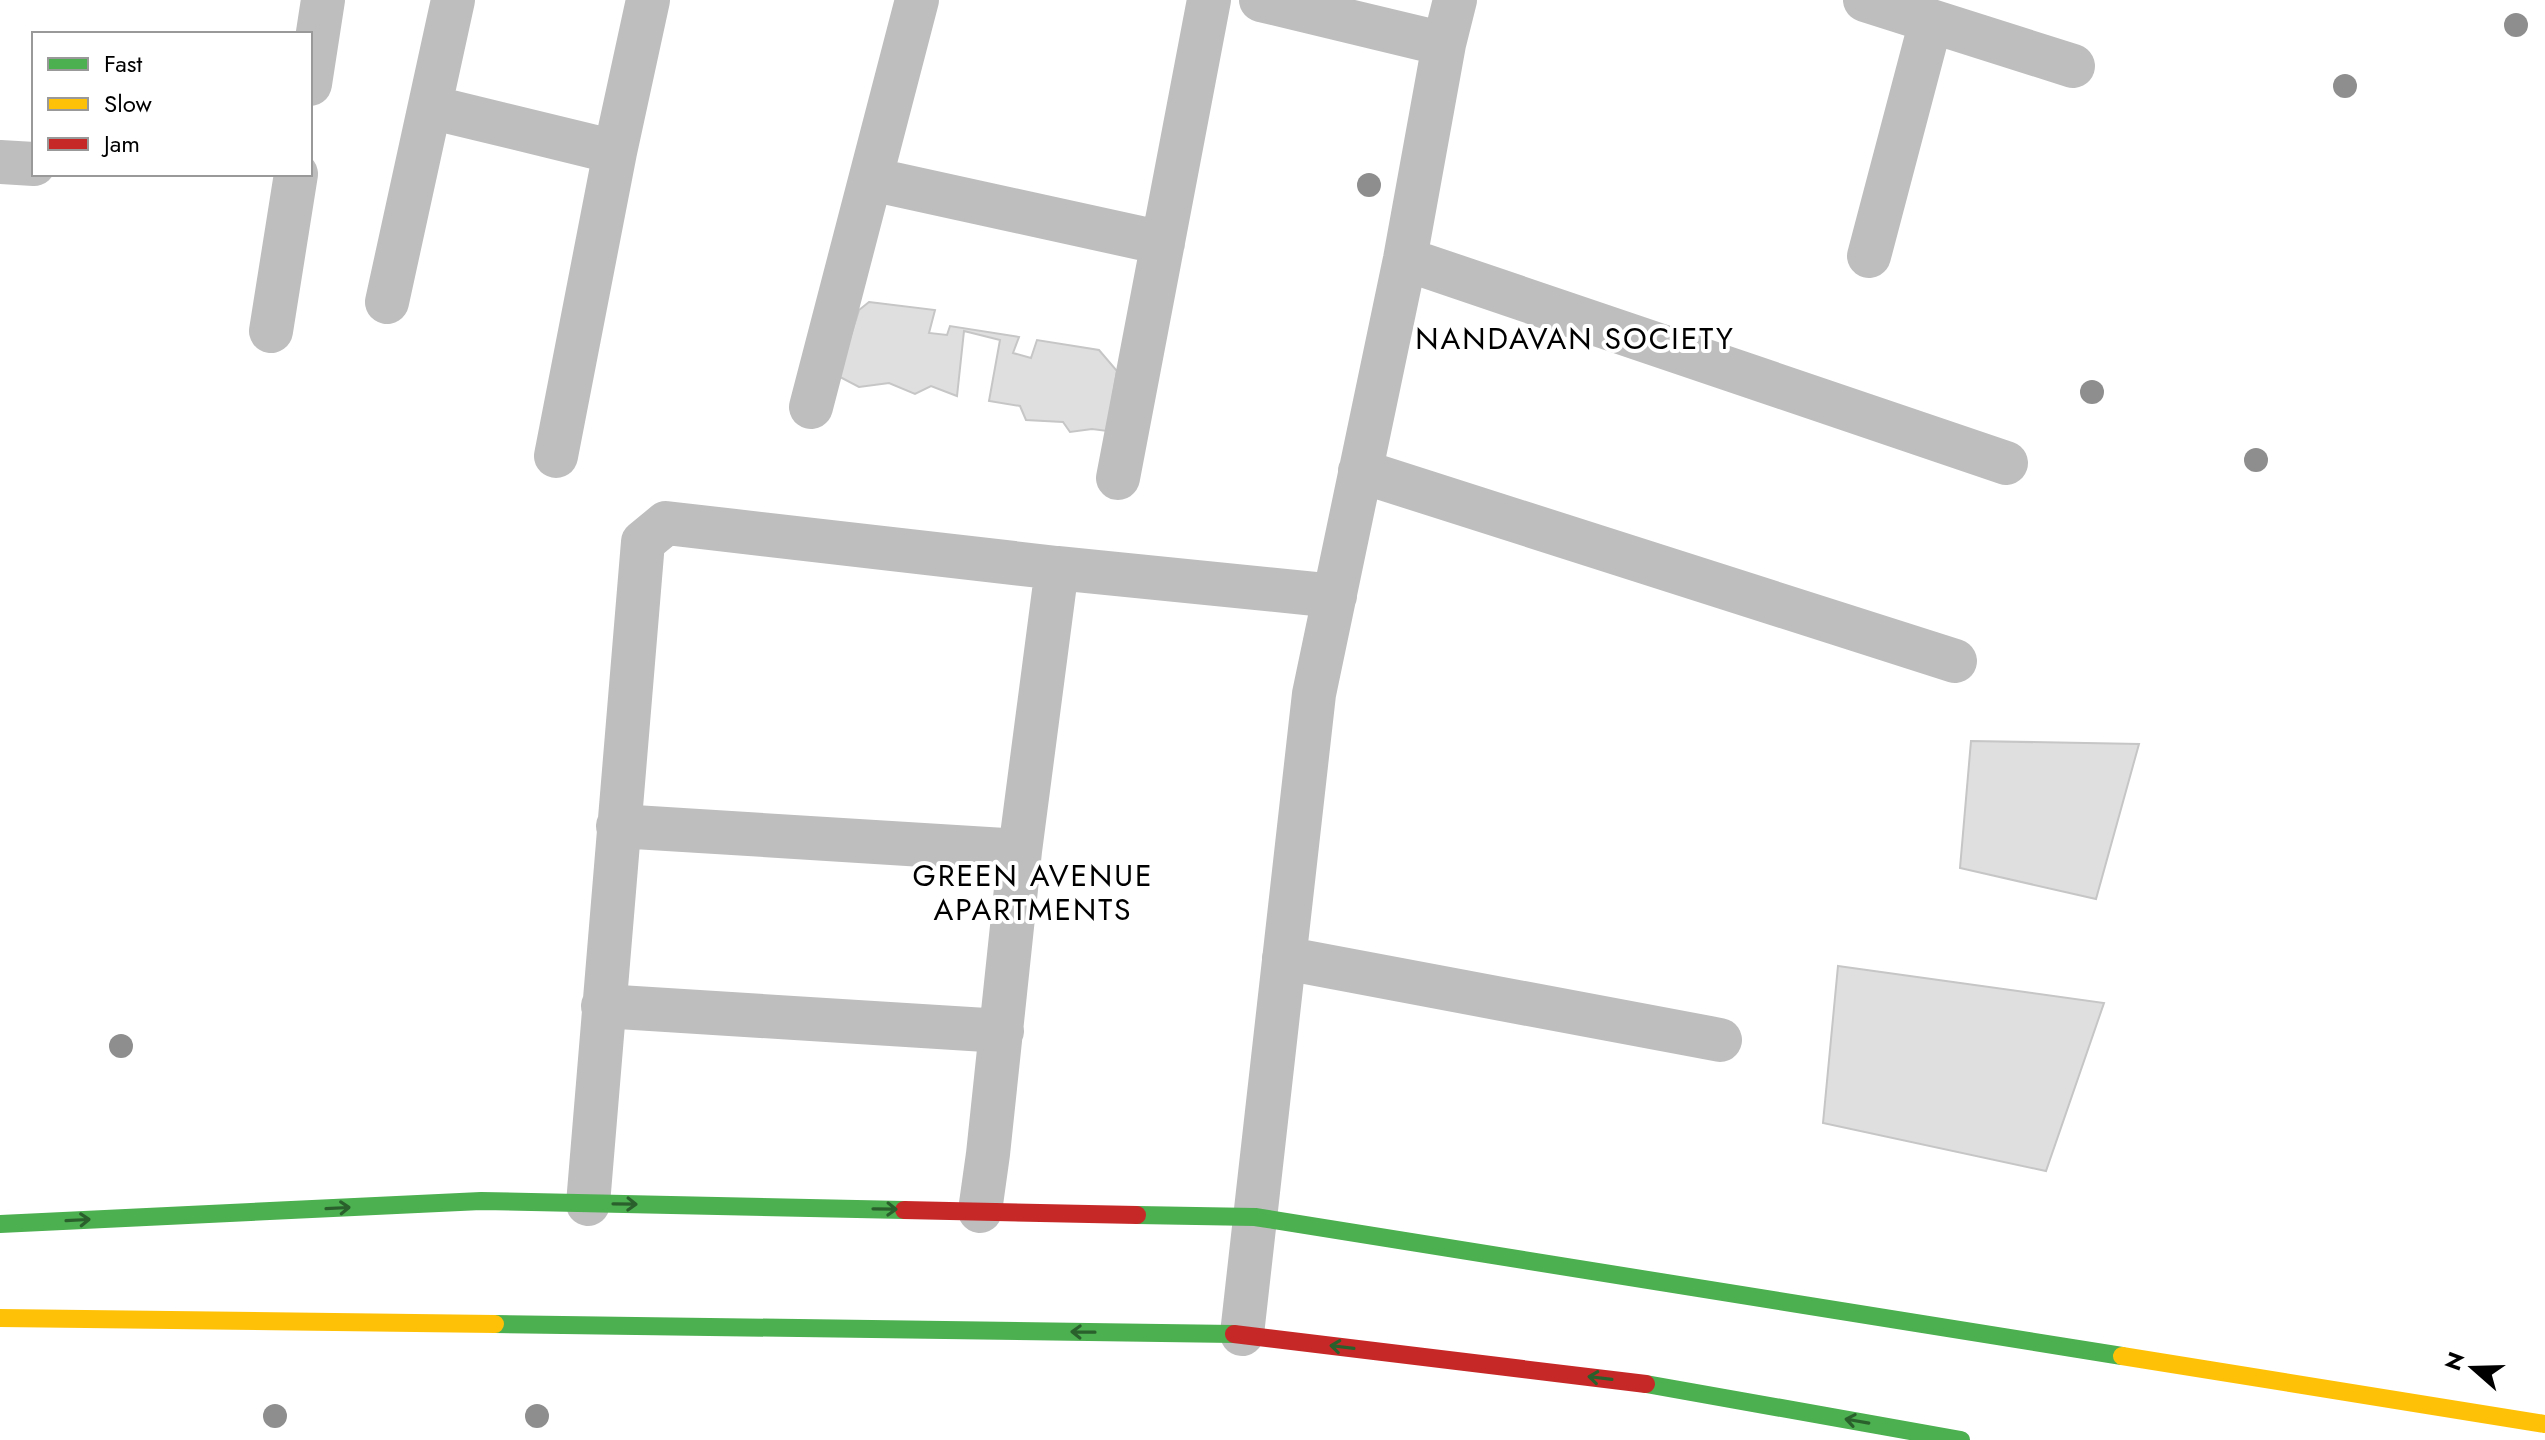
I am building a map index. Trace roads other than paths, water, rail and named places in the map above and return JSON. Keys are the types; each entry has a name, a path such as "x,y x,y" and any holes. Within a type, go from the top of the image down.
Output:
{"street":[{"path":"312,71 323,0"},
{"path":"387,302 453,0"},
{"path":"556,456 648,0"},
{"path":"811,407 917,0"},
{"path":"1118,478 1209,0"},
{"path":"1261,0 1444,44"},
{"path":"1242,1334 1314,694 1405,259 1444,44 1455,0"},
{"path":"1878,2 2073,66"},
{"path":"1869,256 1931,21"},
{"path":"430,107 615,152"},
{"path":"0,162 32,164"},
{"path":"271,331 296,176"},
{"path":"871,179 1163,243"},
{"path":"1405,259 2006,463"},
{"path":"1360,471 1955,661"},
{"path":"588,1204 643,542 666,523 1335,596"},
{"path":"980,1211 1020,851 1057,568"},
{"path":"618,826 1020,851"},
{"path":"1284,958 1720,1040"},
{"path":"603,1006 1002,1031"},
{"path":"0,1224 481,1201 1255,1217 2545,1424"},
{"path":"0,1318 1242,1334 1650,1384 1961,1440"}],"district":[{"name":"NANDAVAN SOCIETY","path":"1575,338"},
{"name":"GREEN AVENUE APARTMENTS","path":"1033,892"}]}
